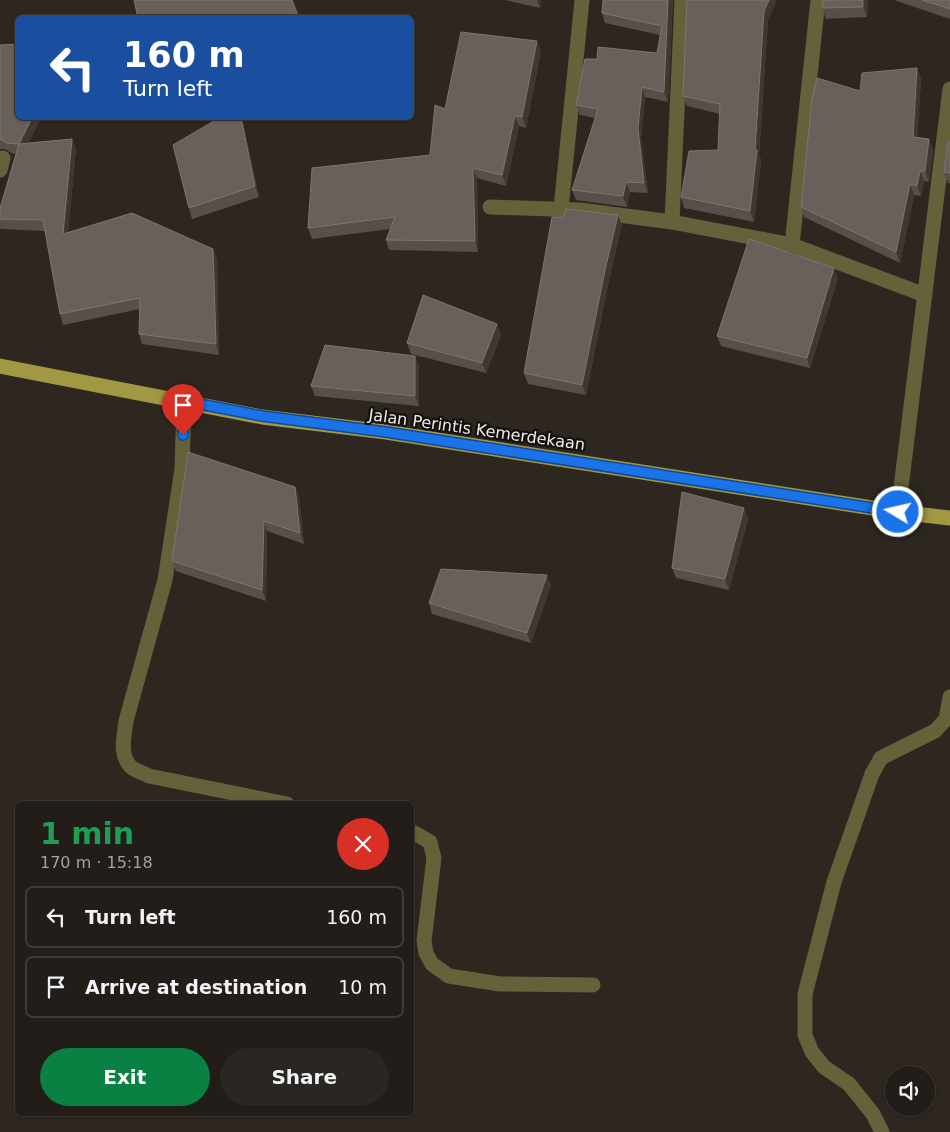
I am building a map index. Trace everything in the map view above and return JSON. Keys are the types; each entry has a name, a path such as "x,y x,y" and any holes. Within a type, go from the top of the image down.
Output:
{"main road":[{"name":"Jalan Perintis Kemerdekaan","path":"0,366 262,416 386,432 898,512 950,518"}],"street":[{"path":"561,209 582,0"},
{"path":"672,222 682,0"},
{"path":"792,245 818,0"},
{"path":"898,512 925,295 943,203 950,89"},
{"path":"490,207 580,210 672,222 792,245 925,295"},
{"path":"184,401 182,469 165,580 126,721 122,743 125,757 132,768 149,776 272,801"},
{"path":"882,1132 873,1114 850,1084 824,1067 812,1052 805,1035 805,994 834,882 872,774 882,758 934,731 946,719 950,697"},
{"path":"414,833 430,842 434,858 424,941 426,953 432,964 449,976 500,984 593,985"}],"building":[{"path":"134,0 292,0 298,15 137,15"},
{"path":"603,0 668,0 664,92 642,87 638,128 644,183 626,182 623,196 572,190 598,109 576,105 585,59 597,59 598,47 657,53 662,26 602,13"},
{"path":"687,0 769,0 764,11 755,150 757,150 750,211 681,197 689,151 718,150 720,104 683,96"},
{"path":"823,0 863,0 863,7 822,8"},
{"path":"922,0 950,0 950,9"},
{"path":"461,32 537,41 522,117 515,116 502,175 473,168 475,241 386,240 395,217 308,228 312,168 430,155 435,105 445,109"},
{"path":"15,44 15,120 31,120 19,144 7,143 0,139 0,45"},
{"path":"917,68 913,137 929,139 925,171 920,171 917,186 910,184 896,252 801,207 812,100 817,78 860,91 862,73"},
{"path":"216,120 241,120 255,186 189,208 173,145"},
{"path":"72,139 63,234 132,213 213,249 216,344 139,334 140,298 60,314 43,220 0,219 0,208 19,144"},
{"path":"948,142 950,142 950,173 944,172"},
{"path":"566,209 618,215 582,385 524,373 552,217 563,217"},
{"path":"749,239 834,268 807,358 717,336"},
{"path":"423,295 497,324 482,363 407,343"},
{"path":"325,345 415,356 415,396 311,386"},
{"path":"188,452 295,487 300,533 264,521 262,590 172,561"},
{"path":"682,492 744,508 725,579 672,568"},
{"path":"441,569 547,575 527,633 429,603"}],"route":[{"path":"183,435 184,401 262,416 386,432 898,512"}]}
